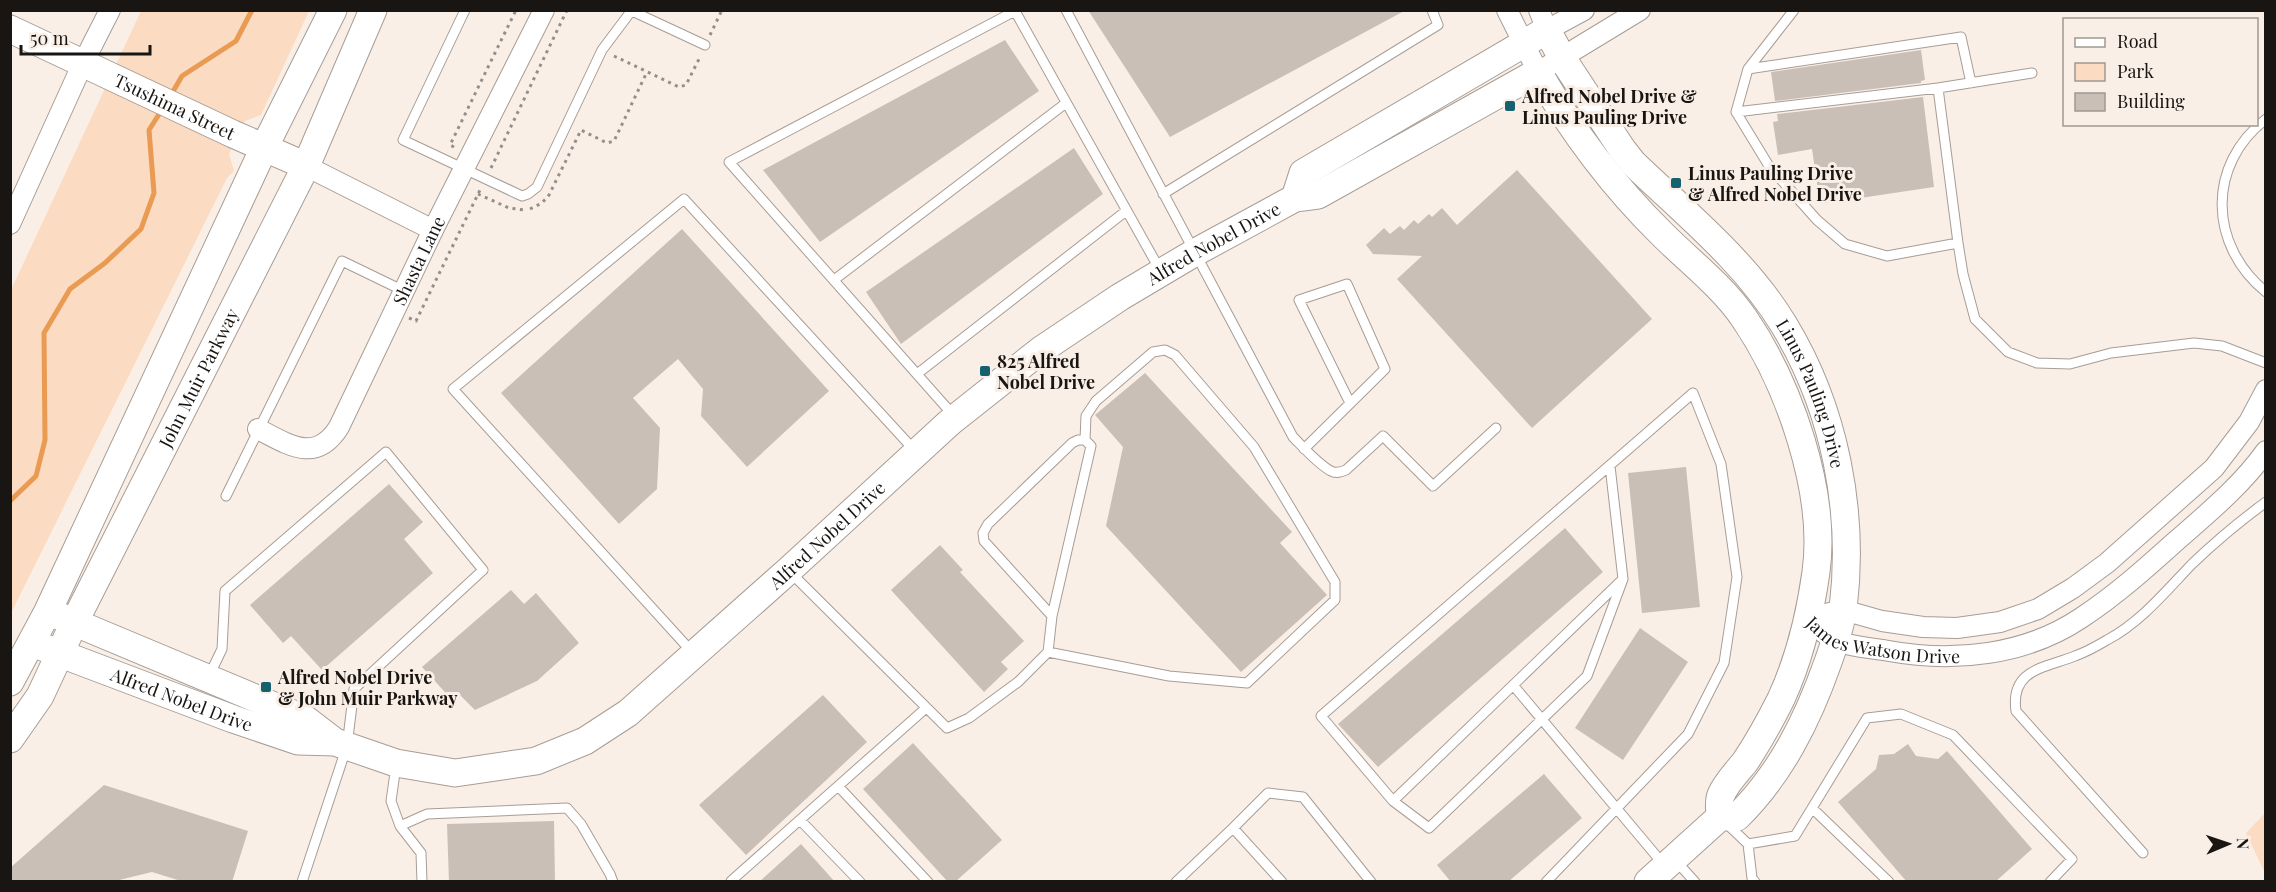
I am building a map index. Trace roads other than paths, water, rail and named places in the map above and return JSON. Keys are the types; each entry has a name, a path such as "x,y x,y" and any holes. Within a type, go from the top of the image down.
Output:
{"street":[{"path":"13,211 110,10"},
{"name":"John Muir Parkway","path":"10,682 48,611 264,148 333,10"},
{"name":"John Muir Parkway","path":"10,739 40,696 74,623 306,166 373,10"},
{"name":"Shasta Lane","path":"258,429 293,447 303,449 316,448 330,441 345,416 405,291 433,230 458,165 544,10"},
{"name":"Linus Pauling Drive","path":"1507,10 1522,44 1559,108 1607,174 1662,234 1708,276 1743,317 1763,350 1792,416 1814,493 1817,533 1816,570 1808,618 1782,696 1764,734 1720,796 1720,817"},
{"name":"Alfred Nobel Drive","path":"1295,198 1303,173 1522,44 1543,20 1584,10"},
{"name":"Alfred Nobel Drive","path":"48,611 305,719 341,744 396,764 455,773 536,761 585,741 628,713 916,453 1041,350 1194,253 1295,198 1318,195 1538,72 1640,10"},
{"name":"Linus Pauling Drive","path":"1543,20 1562,58 1633,163 1726,252 1769,304 1796,346 1821,404 1840,477 1845,542 1843,610 1811,705 1791,748 1750,805 1737,817 1720,817 1663,869"},
{"name":"Tsushima Street","path":"10,29 232,134 306,166"},
{"path":"306,166 433,230"},
{"name":"James Watson Drive","path":"1808,618 1843,610 1882,621 1923,627 1957,628 2000,622 2038,609 2073,588 2107,563 2214,468 2249,422 2265,390"},
{"name":"James Watson Drive","path":"1808,618 1834,641 1915,656 1947,657 1980,654 2056,632 2080,619 2119,591 2240,484 2265,451"},
{"name":"Alfred Nobel Drive","path":"32,642 274,734 298,741 341,744"}],"lane":[{"path":"465,10 403,140 522,196 537,187 602,50 632,11 705,45"},
{"path":"1066,10 1293,437 1304,448 1331,471 1338,473 1346,470 1383,436 1433,486 1496,428"},
{"path":"1163,194 1438,25 1432,10"},
{"path":"1794,10 1748,69 1736,112 1769,166 1817,220 1845,244 1887,256 1958,243"},
{"path":"956,418 729,162 1015,11 1161,272"},
{"path":"1748,69 1961,37 1971,83"},
{"path":"1736,112 1938,88 2032,73"},
{"path":"1938,88 1963,274 1975,319 2008,351 2037,363 2070,364 2111,353 2194,343 2222,346 2265,363"},
{"path":"834,280 1066,103"},
{"path":"2258,126 2247,136 2231,161 2223,189 2222,218 2229,246 2244,272 2265,292"},
{"path":"694,654 453,389 684,199 916,453"},
{"path":"917,374 1126,211"},
{"path":"226,496 342,261 405,291"},
{"path":"1304,448 1385,369 1347,285 1299,300 1350,403"},
{"path":"1048,652 1169,676 1246,683 1335,600 1335,582 1254,447 1175,355 1165,350 1154,352 1095,401 1086,416 1085,441"},
{"path":"1546,882 1688,734 1724,663 1737,577 1721,464 1694,393 1321,716 1393,801 1429,828 1587,676 1623,579 1610,466"},
{"path":"789,570 947,728 969,718 1018,682 1048,652 1053,615 1091,446 1085,441 1078,440 1072,443 988,524 983,533 984,541 1053,615"},
{"path":"208,678 222,649 225,591 386,452 483,570 354,689 302,882"},
{"path":"2142,853 2089,795 2055,752 2016,711 2014,697 2019,684 2026,675 2077,656 2126,628 2168,590 2194,562 2265,502"},
{"path":"1393,801 1623,579"},
{"path":"1513,685 1663,869 1695,882"},
{"path":"731,881 926,708"},
{"path":"1748,844 1795,836 1867,718 1901,714 1953,735 2072,859 2050,882"},
{"path":"396,764 391,801 400,826 421,853 422,882"},
{"path":"838,786 928,882"},
{"path":"1176,882 1268,793 1303,797 1371,882"},
{"path":"400,826 427,814 567,808 581,824 613,882"},
{"path":"1812,808 1889,882"},
{"path":"1720,817 1748,844 1752,878 1755,882"},
{"path":"800,820 860,882"},
{"path":"1233,828 1282,882"}],"waterway":[{"path":"171,95 182,76 236,41 252,10"},
{"path":"10,501 36,476 45,440 44,333 70,289 105,263 141,229 154,193 149,130 163,108"}],"place":[{"name":"Alfred Nobel Drive & Linus Pauling Drive","path":"1510,106"},
{"name":"Linus Pauling Drive & Alfred Nobel Drive","path":"1676,183"},
{"name":"825 Alfred Nobel Drive","path":"985,371"},
{"name":"Alfred Nobel Drive & John Muir Parkway","path":"266,687"}]}
